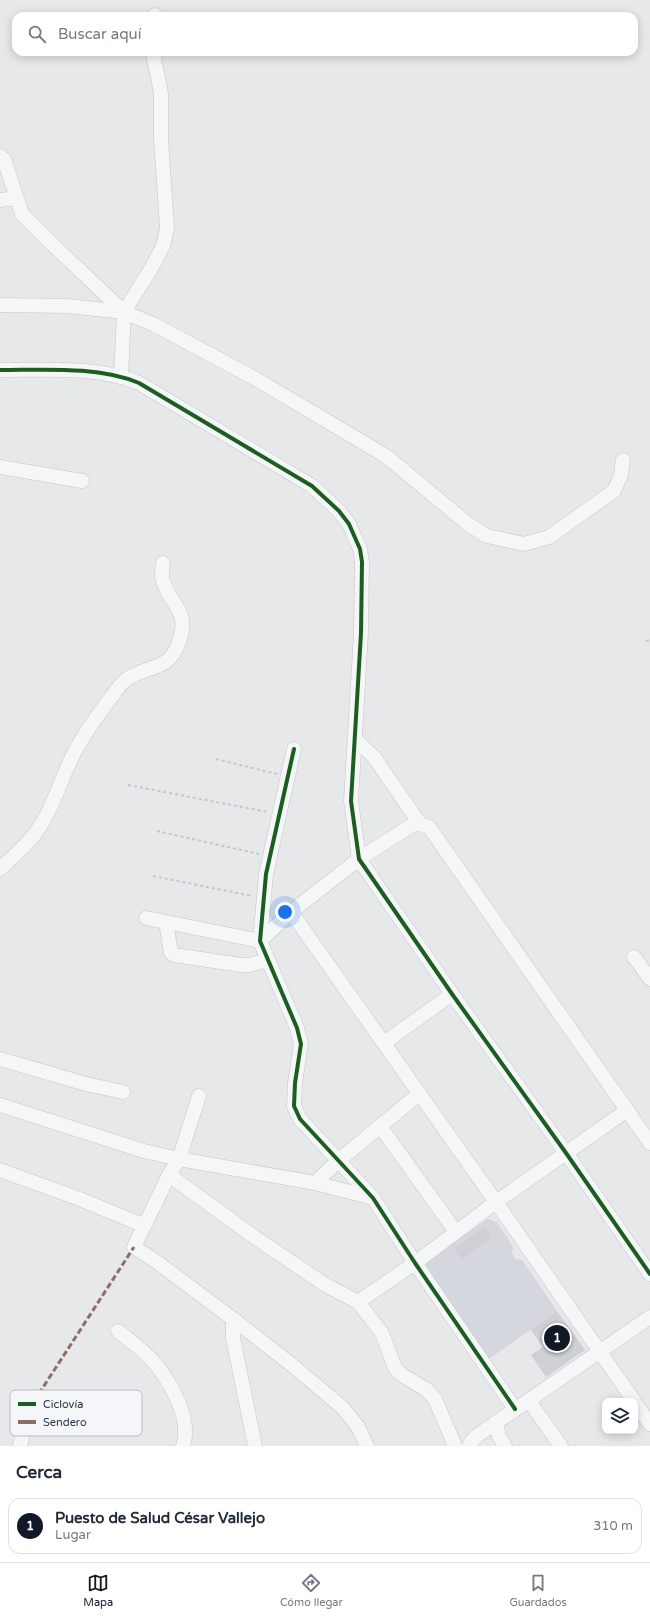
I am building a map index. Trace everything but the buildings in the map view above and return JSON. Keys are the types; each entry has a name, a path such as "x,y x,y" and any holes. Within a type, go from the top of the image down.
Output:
{"street":[{"path":"121,377 124,312 152,268 163,246 168,222 161,138 160,94 154,56"},
{"path":"0,156 4,159 22,214 124,312"},
{"path":"0,200 10,199 15,196"},
{"path":"0,305 68,306 124,312 155,325 256,379 386,456 468,524 487,536 524,544 549,537 614,491 621,475 623,460"},
{"path":"0,370 103,373 139,383 312,486 339,511 349,524 360,549 362,562 361,633 351,801 359,859 452,994 566,1153 650,1274"},
{"path":"0,468 82,480"},
{"path":"0,869 35,834 48,812 74,754 91,723 114,693 131,676 165,664 171,659 178,644 183,625 183,617 162,581 163,563"},
{"path":"355,739 374,757 420,824"},
{"path":"294,749 266,874 260,941 297,1028 301,1044 295,1083 294,1106 300,1119 373,1198 414,1264 515,1409"},
{"path":"260,941 291,912 359,859 412,825 420,824 429,827 488,909 650,1143"},
{"path":"291,912 496,1202 631,1398"},
{"path":"146,918 260,941"},
{"path":"166,922 171,953 174,955 240,965 249,965 268,960"},
{"path":"634,957 650,979"},
{"path":"384,1044 452,994"},
{"path":"0,1059 86,1084 123,1092"},
{"path":"315,1183 338,1161 419,1094"},
{"path":"199,1096 179,1160 169,1175 143,1225 134,1247 157,1262 233,1319 292,1365 343,1408 358,1427 367,1446"},
{"path":"0,1105 144,1151 179,1160 315,1183 373,1198"},
{"path":"358,1302 414,1264 496,1202 626,1110"},
{"path":"380,1126 456,1232"},
{"path":"0,1170 77,1198 143,1225"},
{"path":"169,1175 252,1236 324,1284 358,1302 382,1333 395,1368 402,1375 427,1390 435,1399 455,1446"},
{"path":"469,1446 478,1435 496,1422 600,1353 650,1317"},
{"path":"233,1319 233,1338 255,1446"},
{"path":"118,1331 151,1358 168,1381 178,1401 183,1420 185,1438 182,1446"},
{"path":"529,1401 561,1446"},
{"path":"638,1408 650,1424"},
{"path":"496,1422 499,1436 506,1446"},
{"path":"20,1446 23,1436"}],"path":[{"path":"646,641 650,640"},
{"path":"216,758 288,777"},
{"path":"128,785 279,814"},
{"path":"157,831 270,856"},
{"path":"153,876 263,898"}],"shaded area":[{"path":"488,1219 497,1222 513,1247 512,1254 515,1259 522,1260 557,1311 486,1361 422,1264"}],"marked path":[{"path":"41,1390 134,1247"}],"cycle path":[{"path":"0,370 89,371 139,383 312,486 339,511 349,524 360,549 362,562 361,633 351,801 359,859 452,994 566,1153 650,1274"},
{"path":"294,749 266,874 260,941 297,1028 301,1044 295,1083 294,1106 300,1119 373,1198 415,1263 515,1409"}],"place":[{"name":"Puesto de Salud César Vallejo","path":"557,1338"}]}
